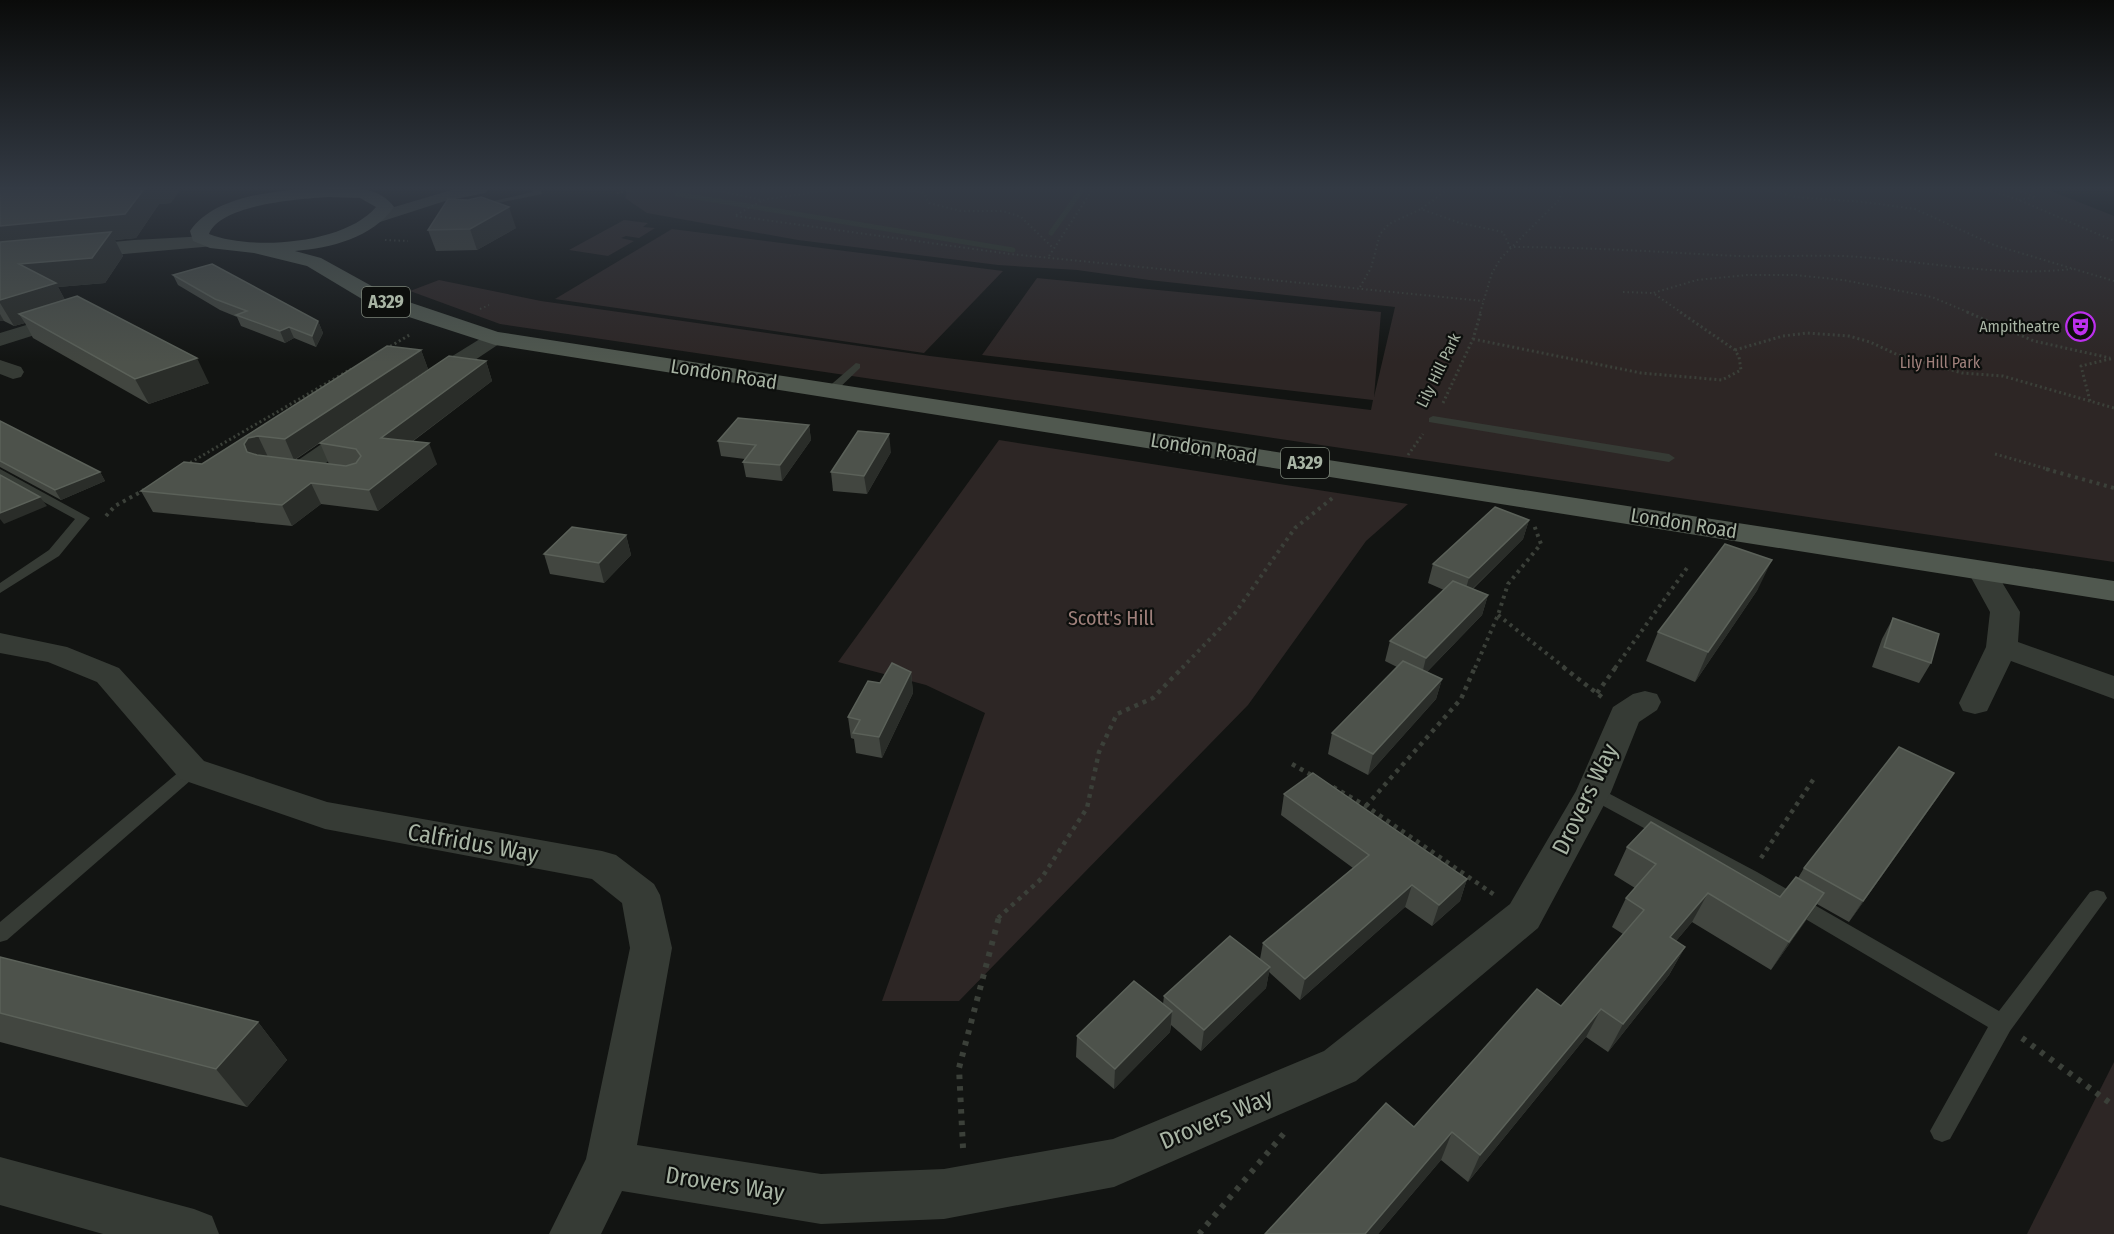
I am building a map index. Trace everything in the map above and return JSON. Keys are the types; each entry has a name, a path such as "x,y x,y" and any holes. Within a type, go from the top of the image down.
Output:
{"main road":[{"name":"A329","path":"252,247 260,249 281,247"},
{"name":"A329","path":"340,277 335,261 343,247"},
{"name":"London Road","path":"260,249 314,262 380,300 495,338 830,391 1403,474 2114,591"}],"street":[{"path":"0,259 116,247"},
{"path":"0,340 82,313"},
{"path":"408,394 495,338"},
{"path":"420,358 455,363"},
{"path":"333,474 290,469 379,415"},
{"path":"1975,702 2002,646 2005,612 1981,570"},
{"name":"Calfridus Way","path":"0,643 56,654 108,675 192,770 325,815 602,866 640,895 651,948 609,1165 574,1234"},
{"path":"2002,646 2114,688"},
{"name":"Drovers Way","path":"609,1165 821,1199 944,1194 1114,1163 1340,1066 1524,916 1593,792 1622,703"},
{"path":"0,1180 194,1234"}],"lane":[{"path":"830,391 856,366"},
{"path":"1433,420 1670,458"},
{"path":"0,473 82,518 54,553 0,589"},
{"path":"0,934 192,770"},
{"path":"1593,792 1750,877 2002,1024"},
{"path":"1942,1131 2002,1024 2097,898"}],"path":[{"path":"957,247 1010,254 1483,301"},
{"path":"1360,287 1371,268 1377,247"},
{"path":"1510,247 1593,247 1739,256 1842,256 2010,271 2046,272 2072,268"},
{"name":"Lily Hill Park","path":"1403,474 1406,458 1441,408 1473,339 1492,273 1510,247"},
{"path":"1999,247 2114,281"},
{"path":"1048,256 1052,248"},
{"path":"1623,292 1653,293 1697,280 1747,275 1796,275 1843,280 1932,297 2034,341 2112,358"},
{"path":"1473,339 1641,373 1722,380 1741,370 1739,357 1735,351 1653,293"},
{"path":"377,354 414,331"},
{"path":"1735,351 1784,336 1808,333 1849,336 1870,342 1898,355 1962,373 2003,376 2114,408"},
{"path":"2090,402 2081,366 2112,358"},
{"path":"186,465 357,366"},
{"path":"1995,454 2114,488"},
{"path":"99,523 115,506 146,489"},
{"path":"965,1190 959,1068 998,918 1041,879 1087,807 1099,752 1117,714 1153,698 1235,613 1295,528 1341,491"},
{"path":"1366,806 1461,699 1498,615 1508,584 1541,544"},
{"path":"1498,615 1622,703 1687,568"},
{"path":"1292,764 1320,780"},
{"path":"1750,877 1815,777"},
{"path":"1329,785 1366,806 1524,916"},
{"path":"2002,1024 2114,1106"},
{"path":"1200,1234 1288,1128"}],"green space":[{"path":"575,247 624,247 608,256 569,250"},
{"path":"643,247 811,247 1003,271 924,353 555,299"},
{"name":"Lily Hill Park","path":"851,247 2114,247 2114,562 500,324 410,291 439,280 541,301 930,356 1371,410 1373,400 982,355 1037,278 1381,312 1374,397 1395,307 1077,270 998,265"},
{"name":"Scott's Hill","path":"999,440 1408,504 1366,541 1248,705 959,1001 882,1001 985,713 926,685 838,662"},
{"path":"2114,1062 2114,1234 2027,1234"}],"building":[{"path":"0,247 100,247 92,258 19,264 56,283 0,300"},
{"path":"212,264 318,321 312,336 289,327 280,331 236,315 247,311 215,299 173,275"},
{"path":"77,296 197,358 135,379 19,314"},
{"path":"387,346 421,350 285,439 258,436 248,438 244,444 247,452 257,455 346,466 356,463 361,456 356,449 320,443 449,356 486,361 381,438 429,443 369,490 311,483 282,505 141,491 184,462 202,464"},
{"path":"738,418 809,425 780,465 743,462 756,445 718,441"},
{"path":"0,421 100,472 55,490 0,461"},
{"path":"858,431 889,434 864,476 831,472"},
{"path":"0,475 40,497 0,513"},
{"path":"1495,507 1529,520 1469,578 1433,564"},
{"path":"572,527 626,535 599,563 544,554"},
{"path":"1725,544 1772,560 1708,652 1658,632"},
{"path":"1453,581 1488,595 1426,658 1390,641"},
{"path":"1893,618 1939,634 1931,663 1884,647"},
{"path":"1403,661 1442,679 1373,754 1332,733"},
{"path":"892,663 911,672 879,737 853,733 860,720 848,717 868,681 880,683"},
{"path":"1899,747 1954,773 1863,901 1804,868"},
{"path":"1313,773 1467,879 1439,905 1412,885 1305,979 1263,943 1369,855 1284,794"},
{"path":"1651,822 1780,897 1796,877 1824,893 1789,942 1708,893 1670,937 1685,947 1623,1024 1601,1009 1480,1155 1452,1132 1365,1234 1265,1234 1386,1103 1414,1127 1537,989 1561,1006 1644,910 1626,898 1656,864 1627,847"},
{"path":"1230,936 1270,967 1204,1030 1164,996"},
{"path":"0,957 258,1022 216,1069 0,1013"},
{"path":"1134,981 1172,1011 1115,1069 1077,1036"}],"waterway":[{"path":"993,247 1013,250"}],"place":[{"name":"Ampitheatre","path":"2081,326"}]}
